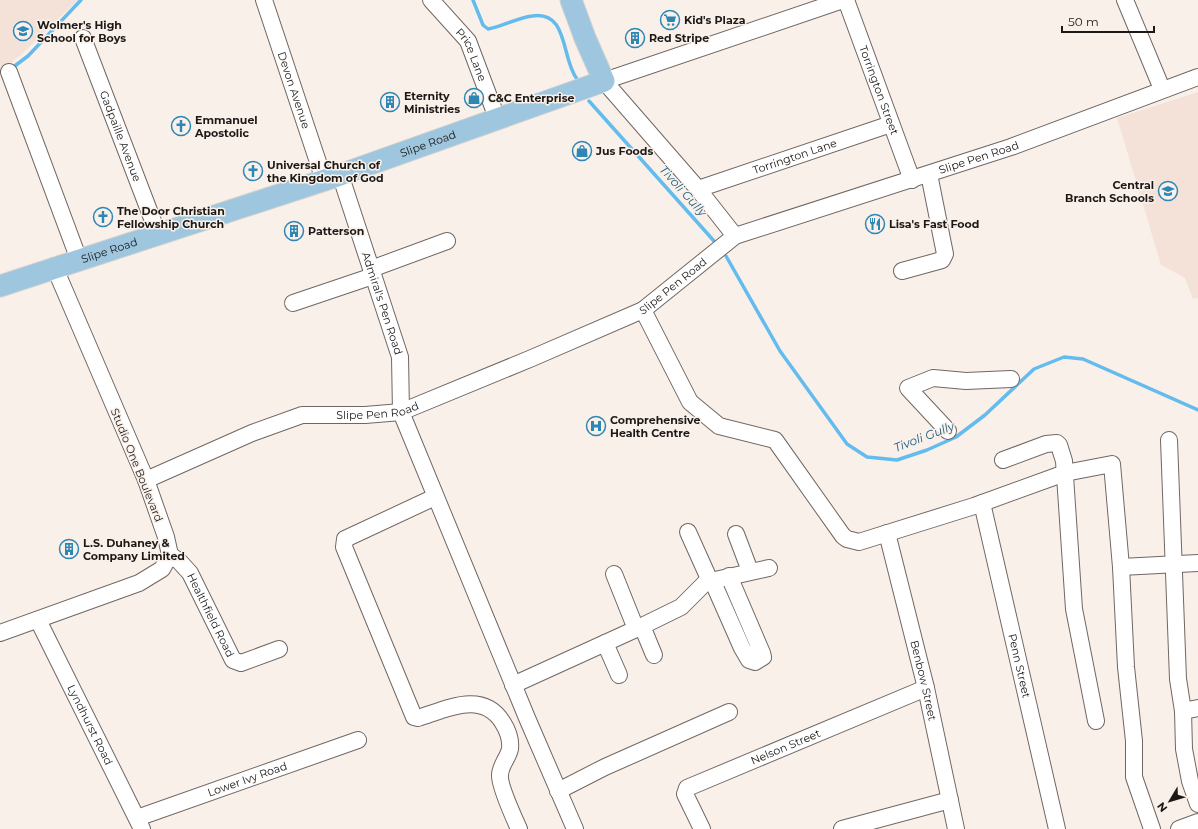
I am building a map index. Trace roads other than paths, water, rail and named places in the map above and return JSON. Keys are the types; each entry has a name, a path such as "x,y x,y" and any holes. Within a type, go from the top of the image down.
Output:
{"main road":[{"path":"576,1 585,38 604,81"},
{"name":"Slipe Road","path":"0,286 54,266 79,260 332,177 604,81"}],"street":[{"name":"Devon Avenue","path":"264,0 332,177"},
{"name":"Price Lane","path":"431,0 468,41 497,118"},
{"path":"735,236 698,189 604,81 803,6 845,0"},
{"name":"Torrington Street","path":"845,0 912,180"},
{"path":"1125,0 1162,89"},
{"name":"Gadpaille Avenue","path":"83,38 158,234"},
{"path":"9,72 79,260"},
{"name":"Slipe Pen Road","path":"146,480 252,433 302,415 365,415 401,412 643,310 735,236 1011,147 1162,89 1198,77"},
{"name":"Torrington Lane","path":"698,189 891,124"},
{"path":"902,271 938,262 942,260 945,254 929,174"},
{"name":"Admiral's Pen Road","path":"332,177 372,273 400,363 401,412"},
{"path":"293,303 372,273 447,241"},
{"name":"Studio One Boulevard","path":"54,266 146,480 166,537 170,555"},
{"path":"643,310 690,402 719,426 775,440 838,530 847,539 859,542 982,503 1065,474 1112,464 1121,567 1126,667 1134,741 1134,777 1152,829"},
{"path":"948,431 908,388 933,378 966,381 1011,378"},
{"path":"401,412 513,685 575,829"},
{"path":"1169,440 1178,679 1190,709 1184,749 1190,781 1198,804"},
{"path":"1003,460 1046,444 1057,443 1061,451 1065,474 1074,610 1096,721"},
{"path":"435,497 345,539 344,547 414,717 418,718 457,706 474,704 491,709 506,729 510,749 500,774 501,782 519,829"},
{"name":"Penn Street","path":"982,503 1057,829"},
{"path":"688,532 746,656 749,660 755,662 761,660 762,652 729,576"},
{"name":"Benbow Street","path":"887,533 926,688 956,829"},
{"path":"736,534 750,571"},
{"path":"0,634 139,583 162,569 170,555"},
{"name":"Healthfield Road","path":"170,555 179,561 190,573 233,660 241,663 278,649"},
{"path":"1121,567 1198,563"},
{"path":"513,685 681,607 706,582 768,568"},
{"path":"614,574 654,655"},
{"name":"Lyndhurst Road","path":"38,620 140,824"},
{"path":"735,632 752,628"},
{"path":"605,643 619,675"},
{"name":"Nelson Street","path":"702,829 685,794 687,788 926,688"},
{"path":"558,791 604,767 729,712"},
{"path":"506,729 527,718"},
{"name":"Lower Ivy Road","path":"140,824 358,740"},
{"path":"842,829 950,800"},
{"path":"1179,829 1198,822"}],"waterway":[{"name":"Tivoli Gully","path":"12,68 28,56 81,0"},
{"name":"Tivoli Gully","path":"473,0 483,25 488,29 532,16 544,16 552,20 558,28 568,60 577,79"},
{"name":"Tivoli Gully","path":"589,101 714,241"},
{"name":"Tivoli Gully","path":"726,256 780,351 847,444 867,457 897,460 927,450 956,437 985,415 1034,369 1064,357 1083,359 1198,410"}],"place":[{"name":"Kid's Plaza","path":"670,20"},
{"name":"Wolmer's High School for Boys","path":"23,31"},
{"name":"Red Stripe","path":"635,38"},
{"name":"C&C Enterprise","path":"474,98"},
{"name":"Eternity Ministries","path":"390,102"},
{"name":"Emmanuel Apostolic","path":"181,126"},
{"name":"Jus Foods","path":"582,151"},
{"name":"Universal Church of the Kingdom of God","path":"253,171"},
{"name":"Central Branch Schools","path":"1168,191"},
{"name":"The Door Christian Fellowship Church","path":"103,217"},
{"name":"Lisa's Fast Food","path":"875,224"},
{"name":"Patterson","path":"294,231"},
{"name":"Comprehensive Health Centre","path":"596,426"},
{"name":"L.S. Duhaney & Company Limited","path":"69,549"}]}
